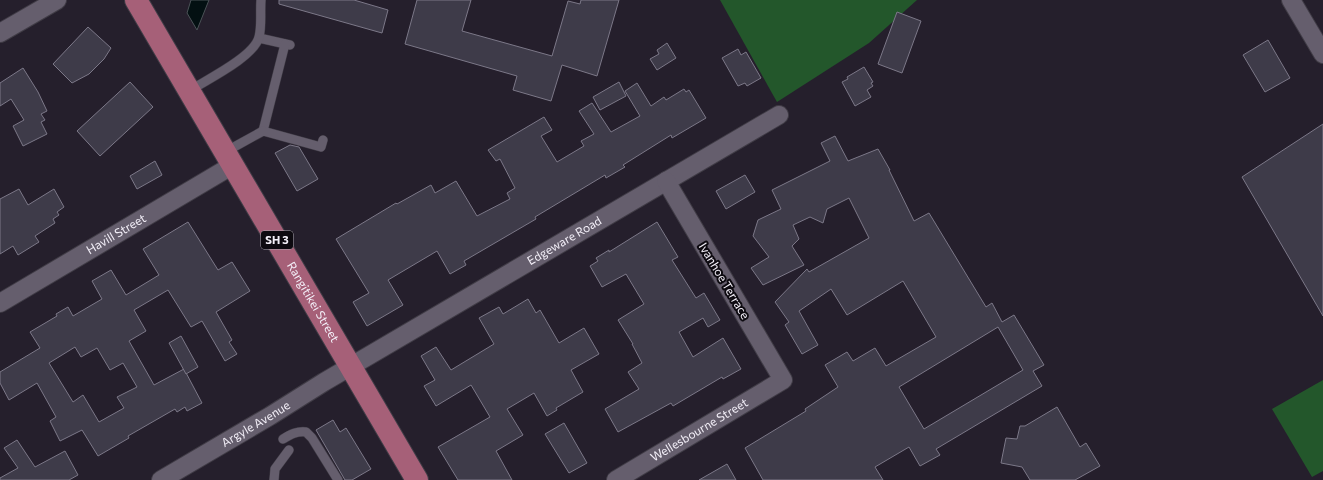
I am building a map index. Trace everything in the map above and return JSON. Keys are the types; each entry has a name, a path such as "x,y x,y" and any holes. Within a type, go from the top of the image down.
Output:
{"highway":[{"name":"Rangitikei Street","path":"136,0 417,480"}],"street":[{"path":"0,33 57,0"},
{"path":"1291,0 1323,54"},
{"name":"Edgeware Road","path":"351,367 779,115"},
{"name":"Havill Street","path":"0,303 229,159"},
{"name":"Ivanhoe Terrace","path":"666,181 782,380"},
{"name":"Argyle Avenue","path":"160,480 351,367"},
{"name":"Wellesbourne Street","path":"616,480 782,380"}],"lane":[{"path":"189,91 232,65 245,56 253,47 259,38 261,0"},
{"path":"229,159 263,130 287,44 259,38"},
{"path":"263,130 286,134 321,147 323,140"},
{"path":"283,439 296,433 306,432 312,438 338,480"},
{"path":"274,480 275,469 289,450"}],"green space":[{"path":"720,0 917,0 869,43 777,102"},
{"path":"1323,380 1323,471 1312,477 1272,409"}],"shaded area":[{"path":"191,0 209,0 197,30 187,13"}],"building":[{"path":"279,0 354,0 388,10 382,33 279,4"},
{"path":"417,0 471,0 462,31 552,56 568,1 580,4 581,0 619,0 597,76 562,65 551,101 513,90 517,76 405,44"},
{"path":"897,12 921,21 902,73 878,64"},
{"path":"88,27 111,48 104,59 89,74 72,83 53,64"},
{"path":"1268,40 1290,78 1265,92 1243,55"},
{"path":"667,43 676,58 657,70 650,59 659,54 657,50"},
{"path":"738,49 741,55 746,52 761,78 747,86 745,83 738,86 722,58"},
{"path":"864,67 873,82 871,83 873,86 867,90 871,97 855,106 842,82 848,79 847,77"},
{"path":"23,68 38,92 47,111 41,114 45,120 41,122 47,134 23,146 13,126 24,120 11,99 0,106 0,83"},
{"path":"130,82 153,107 100,156 77,131"},
{"path":"619,82 626,96 600,110 593,97"},
{"path":"637,83 651,106 664,97 666,100 684,89 686,92 689,90 706,118 672,138 671,135 623,165 625,167 606,178 605,175 535,217 536,219 464,261 466,265 450,274 437,251 388,280 403,305 367,326 353,302 369,293 336,239 396,203 397,204 431,185 435,193 456,181 477,216 510,199 507,193 515,188 500,159 496,161 488,150 544,117 552,130 541,136 557,162 584,146 581,141 594,134 579,111 592,103 611,132 640,116 625,91"},
{"path":"1323,124 1323,316 1242,177"},
{"path":"835,136 848,161 878,149 890,170 914,221 929,213 986,307 992,303 1002,322 1014,315 1044,365 1033,371 1042,386 936,449 940,455 920,466 909,447 875,467 883,480 763,480 745,448 806,411 805,409 838,387 825,365 847,352 853,361 875,348 886,366 936,337 903,281 847,315 831,289 799,311 818,345 802,354 785,325 789,322 775,302 807,269 809,272 869,238 849,198 827,209 823,223 810,217 793,225 799,239 792,246 804,265 763,285 751,268 769,257 753,236 758,220 781,209 772,190 830,161 821,143","holes":["998,327 1023,370 924,429 899,387"]},
{"path":"290,145 299,147 318,179 297,191 275,153"},
{"path":"155,161 162,175 137,189 130,176"},
{"path":"745,175 755,192 726,209 716,191"},
{"path":"19,189 28,205 54,189 64,207 57,212 59,215 53,219 55,223 35,236 39,242 18,255 13,246 0,254 0,199"},
{"path":"188,222 218,270 232,262 250,291 216,312 232,340 229,342 237,354 225,361 202,321 191,327 168,290 134,310 146,331 129,341 154,385 184,369 202,403 187,411 185,407 177,412 175,409 128,436 129,438 98,456 82,430 60,441 50,421 56,417 37,383 9,400 0,383 0,372 40,348 30,332 57,316 56,314 68,307 73,316 102,299 92,281 111,270 126,295 159,275 143,249","holes":["75,347 81,357 97,348 110,370 123,363 137,387 117,397 124,408 99,422 83,395 73,402 49,363"]},
{"path":"657,222 678,257 672,260 696,298 704,293 720,320 708,327 703,318 679,332 693,357 723,338 741,369 723,379 722,377 673,406 671,403 618,432 605,409 639,389 628,372 642,363 633,344 618,320 644,304 626,274 602,287 590,266 598,261 596,258 609,250 609,252"},
{"path":"528,299 536,313 540,310 559,343 584,328 599,354 571,370 583,392 556,408 557,410 547,416 534,393 507,409 523,435 496,451 512,480 458,480 438,447 490,417 471,385 436,406 424,386 435,380 421,356 436,347 451,370 494,344 479,318 499,307 503,314"},
{"path":"181,336 198,367 186,374 169,343"},
{"path":"1057,407 1080,447 1086,443 1100,466 1075,480 1030,480 1022,467 1001,463 1006,438 1017,439 1020,426 1025,426"},
{"path":"333,420 340,432 346,428 371,469 352,480 345,480 316,430"},
{"path":"564,423 587,463 569,473 545,434"},
{"path":"17,440 35,467 65,451 78,475 69,480 0,480 0,478 18,468 4,448"},
{"path":"727,464 736,480 699,480"}]}
